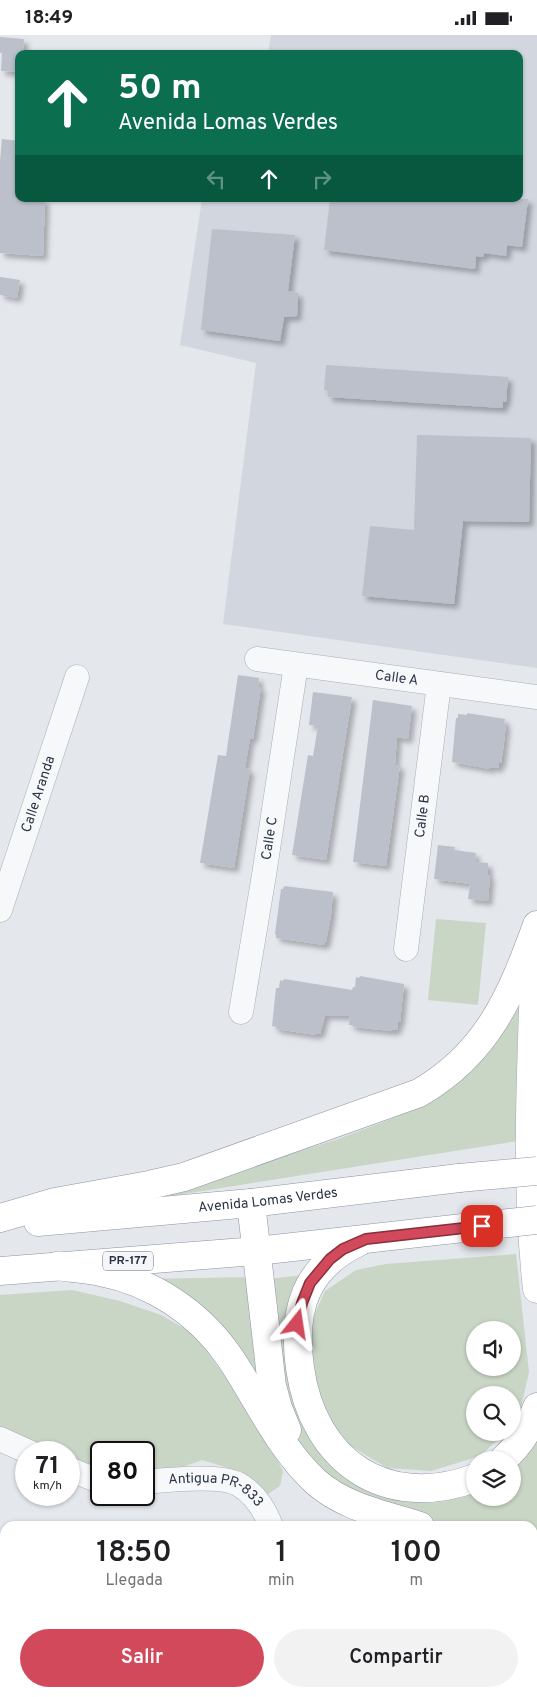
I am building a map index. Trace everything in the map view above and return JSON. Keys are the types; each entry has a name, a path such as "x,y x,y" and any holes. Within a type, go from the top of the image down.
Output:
{"main road":[{"path":"0,1218 55,1203 184,1177 419,1093 449,1073 484,1038 503,1005 527,953 537,924"},
{"path":"537,924 529,1115 533,1253 537,1289"},
{"name":"Avenida Lomas Verdes","path":"0,1225 251,1203 459,1178 537,1171"},
{"path":"251,1203 272,1385 278,1408 300,1465"},
{"name":"PR-177","path":"0,1271 257,1251 537,1220"},
{"path":"366,1239 343,1249 330,1259 310,1283 302,1303 297,1324 297,1350 301,1380 307,1404 315,1422 329,1444 360,1472 378,1481 407,1488 429,1489 445,1488 466,1482"},
{"path":"56,1266 102,1272 141,1284 169,1298 195,1317 228,1354 285,1446 317,1482 335,1496 406,1521"},
{"path":"512,1451 529,1428 537,1407"}],"street":[{"name":"Calle A","path":"257,659 537,697"},
{"name":"Calle C","path":"241,1012 296,665"},
{"name":"Calle Aranda","path":"0,910 77,677"},
{"name":"Calle B","path":"406,949 439,684"},
{"path":"0,1439 15,1446"},
{"name":"Antigua PR-833","path":"155,1481 207,1478 237,1483 256,1498 269,1521"}],"shaded area":[{"path":"271,35 537,35 537,668 223,624 256,363 180,345 202,202 523,202 523,50 269,50"}],"green space":[{"path":"436,919 486,923 478,1005 428,1000"},
{"path":"524,993 517,1072 518,1141 171,1196 168,1193 338,1139 391,1119 413,1108"},
{"path":"516,1254 529,1372 521,1408 521,1386 466,1386 466,1441 496,1441 485,1451 466,1451 466,1460 431,1471 387,1468 351,1446 327,1418 315,1380 306,1333 325,1291 356,1270 386,1264"},
{"path":"304,1275 306,1428 318,1449 345,1479 400,1499 434,1501 466,1491 466,1506 521,1506 521,1461 537,1441 537,1521 424,1521 404,1516 336,1487 306,1457 293,1433 268,1279"},
{"path":"251,1277 270,1408 145,1279"},
{"path":"72,1290 120,1301 161,1315 194,1334 251,1412 283,1471 280,1486 268,1494 238,1471 202,1460 177,1469 155,1472 155,1441 90,1441 90,1467 80,1464 80,1441 18,1441 0,1434 0,1295"}],"building":[{"path":"0,37 24,39 23,50 15,50 15,72 1,71 2,53 0,53"},
{"path":"2,139 15,141 15,202 45,202 43,256 0,253 0,161"},
{"path":"523,199 528,199 522,247 507,245 506,256 484,253 483,257 476,256 475,269 324,250 330,202 523,202"},
{"path":"212,229 295,235 288,291 298,293 297,316 284,317 280,341 201,330"},
{"path":"0,277 20,280 17,298 0,295"},
{"path":"326,365 508,377 506,402 503,402 503,408 328,397 328,390 324,390"},
{"path":"417,435 531,438 529,522 463,521 454,604 362,596 370,526 414,530"},
{"path":"238,675 259,678 258,687 261,687 253,739 250,738 245,768 250,769 234,868 200,863 218,755 226,756"},
{"path":"313,692 352,697 326,860 292,855 308,755 313,756 318,726 309,725"},
{"path":"373,700 412,706 408,739 397,737 395,765 400,765 386,866 353,862"},
{"path":"467,713 505,719 503,750 499,768 490,767 490,769 452,762 456,718 458,718 458,714 467,715"},
{"path":"438,845 455,847 454,850 476,853 475,862 488,863 488,875 490,875 488,901 468,899 470,884 434,879"},
{"path":"284,886 333,892 331,915 324,945 276,938 281,889"},
{"path":"360,976 404,984 400,1022 398,1022 397,1030 353,1027 353,1025 349,1025 350,1016 325,1015 320,1034 316,1033 316,1035 276,1029 277,1027 272,1026 276,988 279,988 280,980 283,981 284,979 352,990 355,987 356,977 359,978"}],"route":[{"path":"297,1324 302,1303 310,1283 330,1259 343,1249 366,1239 482,1226"}]}
